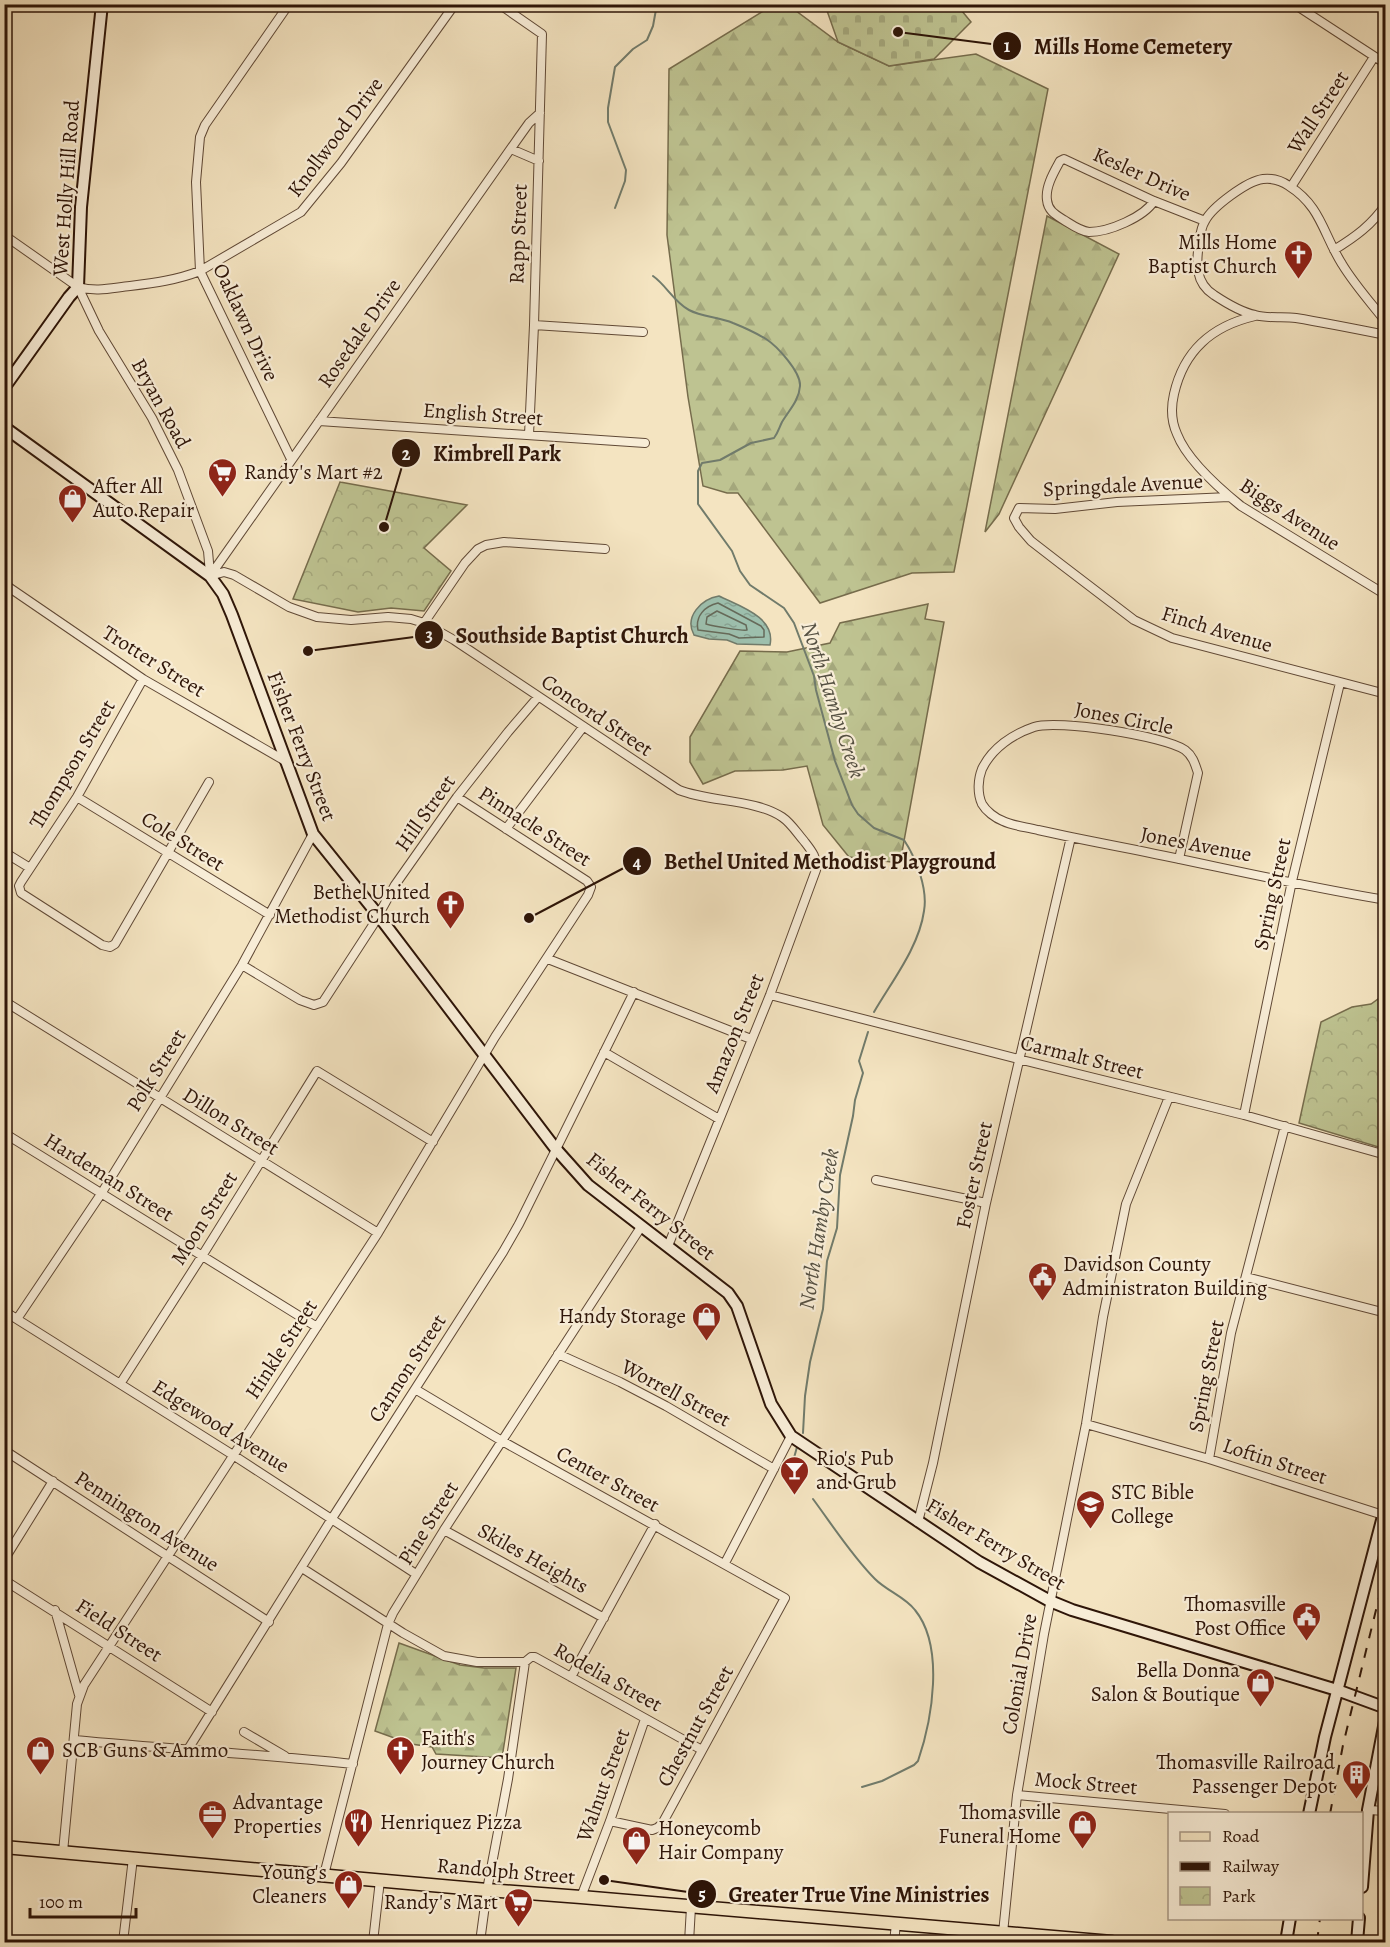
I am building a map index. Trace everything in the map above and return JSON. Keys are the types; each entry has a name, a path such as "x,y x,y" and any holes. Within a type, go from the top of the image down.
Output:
{"main road":[{"name":"Randolph Street","path":"4,1847 896,1924 987,1937 1003,1933 1112,1942"}],"street":[{"name":"West Holly Hill Road","path":"4,388 78,287 81,207 102,4"},
{"name":"Oaklawn Drive","path":"289,4 205,125 200,137 195,182 200,271 291,459"},
{"name":"Knollwood Drive","path":"78,287 92,291 104,291 172,280 200,271 301,212 334,173 455,4"},
{"name":"Rapp Street","path":"499,4 542,34 529,435"},
{"path":"1294,4 1386,64"},
{"name":"Wall Street","path":"1291,187 1374,57"},
{"name":"Rosedale Drive","path":"210,576 529,123 540,113"},
{"path":"511,149 539,161"},
{"name":"Kesler Drive","path":"1154,201 1150,207 1131,220 1110,228 1087,232 1054,214 1049,208 1047,192 1055,170 1060,161 1064,159 1154,201 1204,221"},
{"path":"1386,322 1342,265 1316,211 1291,187 1272,179 1254,182 1228,198 1204,221 1196,266 1198,277 1212,294 1255,316 1294,318 1386,335"},
{"path":"1334,250 1363,231 1377,218 1386,204"},
{"path":"4,235 78,287"},
{"name":"Bryan Road","path":"78,287 99,331 152,418 178,470 208,551 210,576"},
{"name":"Biggs Avenue","path":"1255,316 1238,320 1219,329 1192,352 1183,367 1172,403 1173,423 1177,437 1197,464 1229,497 1286,535 1386,595"},
{"path":"534,325 643,332"},
{"name":"English Street","path":"319,421 645,443"},
{"name":"Fisher Ferry Street","path":"4,427 210,576 223,594 232,615 313,834 378,915 555,1148 588,1185 723,1288 733,1299 771,1404 791,1436 980,1562 1050,1601 1072,1611 1337,1690 1386,1708"},
{"name":"Springdale Avenue","path":"1019,508 1055,509 1117,502 1229,497"},
{"name":"Finch Avenue","path":"1019,508 1014,518 1019,528 1031,540 1134,620 1172,638 1386,694"},
{"path":"424,623 465,563 478,549 486,545 504,542 605,549"},
{"name":"Concord Street","path":"210,576 224,572 234,575 289,608 317,617 351,620 400,617 424,623 454,640 679,790 688,794 741,803 778,815 789,822 799,835"},
{"name":"Trotter Street","path":"4,584 143,679 288,763"},
{"name":"Thompson Street","path":"143,679 77,796 30,868 20,886 21,893 102,945 110,947 115,944 167,852"},
{"name":"Spring Street","path":"1244,1115 1292,881 1340,683"},
{"name":"Hill Street","path":"242,965 300,1000 315,1005 323,1002 395,885 457,797 538,697"},
{"name":"Jones Circle","path":"1071,837 1004,822 982,804 979,776 986,761 1010,737 1035,726 1082,725 1165,742 1185,750 1194,760 1198,773 1179,859"},
{"path":"506,829 583,727"},
{"path":"167,852 209,782"},
{"name":"Cole Street","path":"77,796 270,915"},
{"name":"Pinnacle Street","path":"457,797 587,881 591,887"},
{"name":"Polk Street","path":"18,1319 101,1194 242,965 313,834"},
{"name":"Amazon Street","path":"668,1246 770,995 816,870 816,858 799,835"},
{"name":"Jones Avenue","path":"1071,837 1386,900"},
{"name":"Foster Street","path":"918,1522 933,1462 1018,1059 1071,837"},
{"path":"4,852 30,868"},
{"name":"Hinkle Street","path":"63,1852 79,1695 84,1685 378,1233 486,1057 495,1037 548,959 591,887"},
{"path":"548,959 751,1039"},
{"name":"Cannon Street","path":"187,1751 331,1520 503,1252 634,992"},
{"name":"Carmalt Street","path":"770,995 1244,1115 1386,1155"},
{"name":"Dillon Street","path":"4,1001 378,1233"},
{"path":"604,1052 719,1119"},
{"name":"Moon Street","path":"120,1384 317,1071 433,1142"},
{"name":"Colonial Drive","path":"1003,1933 1017,1795 1050,1601 1086,1424 1103,1317 1126,1204 1170,1097"},
{"name":"Spring Street","path":"1209,1459 1227,1354 1285,1126"},
{"name":"Hardeman Street","path":"4,1133 317,1327"},
{"path":"876,1180 986,1203"},
{"name":"Pine Street","path":"324,1875 388,1624 393,1613 444,1530 641,1227"},
{"path":"1246,1277 1386,1313"},
{"name":"Edgewood Avenue","path":"4,1311 417,1574"},
{"name":"Worrell Street","path":"558,1354 666,1406 774,1469"},
{"name":"Center Street","path":"415,1389 502,1441 785,1598"},
{"name":"Loftin Street","path":"1086,1424 1384,1510"},
{"path":"725,1563 791,1436"},
{"name":"Pennington Avenue","path":"4,1450 269,1622"},
{"path":"4,1560 53,1481"},
{"path":"1309,1812 1325,1737 1384,1510"},
{"path":"571,1677 655,1524"},
{"name":"Skiles Heights","path":"444,1530 604,1618"},
{"name":"Rodelia Street","path":"302,1568 434,1651 455,1659 477,1662 525,1662 535,1657 702,1750"},
{"name":"Field Street","path":"4,1580 212,1712"},
{"name":"Chestnut Street","path":"610,1821 652,1830 662,1824 785,1598"},
{"path":"54,1610 79,1695"},
{"path":"480,1942 525,1662"},
{"path":"1363,1874 1368,1810 1386,1716"},
{"name":"Walnut Street","path":"581,1897 645,1719"},
{"path":"244,1732 287,1757"},
{"path":"75,1740 353,1764"},
{"name":"Mock Street","path":"1017,1795 1203,1812"},
{"path":"1368,1810 1386,1811"},
{"path":"123,1942 133,1858"},
{"path":"373,1942 380,1880"},
{"path":"689,1942 692,1907"},
{"path":"1286,1942 1290,1920"},
{"path":"1357,1942 1359,1920"},
{"path":"894,1942 896,1924"}],"green space":[{"path":"773,5 788,5 838,42 889,66 976,54 1048,89 954,572 912,573 820,603 738,493 727,493 703,486 688,397 667,235 669,69"},
{"path":"825,5 957,5 971,22 934,59 889,66 838,42"},
{"path":"1047,216 1119,254 999,514 985,532"},
{"path":"340,482 467,505 424,548 451,571 424,611 391,608 358,612 293,599"},
{"path":"928,604 925,619 944,622 900,863 849,857 823,825 807,766 783,770 735,771 703,784 690,762 690,737 740,651 787,652 830,643 840,623"},
{"path":"1385,994 1385,1149 1299,1123 1321,1022 1352,1007 1371,1004"},
{"path":"399,1643 460,1665 516,1668 502,1758 436,1754 432,1747 411,1744 375,1731"}],"water":[{"path":"719,596 746,609 762,620 770,635 770,645 737,644 727,640 694,635 691,622 696,610 706,601"}],"waterway":[{"name":"North Hamby Creek","path":"615,208 625,181 626,170 608,122 615,67 633,49 647,40 653,26 657,4"},
{"name":"North Hamby Creek","path":"653,276 689,310 733,323 766,339 788,360 799,380 798,396 774,438 751,443 720,460 702,463 698,471 698,504 732,551 740,571 750,585 784,608 794,623 814,676 835,761 852,805 858,814 874,828 904,840 920,874 925,902 917,938 874,1012"},
{"name":"North Hamby Creek","path":"803,1433 810,1362 823,1309 827,1261 837,1228 840,1175 855,1100 863,1073 859,1061 868,1032"},
{"name":"North Hamby Creek","path":"797,1447 792,1465 797,1475"},
{"name":"North Hamby Creek","path":"813,1499 867,1570 915,1610 924,1625 930,1643 933,1663 931,1705 918,1761 882,1781 862,1787"}],"railway":[{"path":"1330,1812 1343,1745 1386,1569"},
{"path":"1317,1942 1320,1920"}],"place":[{"name":"Mills Home Cemetery","path":"898,32"},
{"name":"Mills Home Baptist Church","path":"1298,280"},
{"name":"Randy's Mart #2","path":"223,498"},
{"name":"After All Auto Repair","path":"72,524"},
{"name":"Kimbrell Park","path":"384,527"},
{"name":"Southside Baptist Church","path":"308,651"},
{"name":"Bethel United Methodist Playground","path":"529,918"},
{"name":"Bethel United Methodist Church","path":"451,930"},
{"name":"Davidson County Administraton Building","path":"1042,1302"},
{"name":"Handy Storage","path":"707,1342"},
{"name":"Rio's Pub and Grub","path":"795,1496"},
{"name":"STC Bible College","path":"1090,1530"},
{"name":"Thomasville Post Office","path":"1307,1642"},
{"name":"Bella Donna Salon & Boutique","path":"1261,1708"},
{"name":"SCB Guns & Ammo","path":"41,1776"},
{"name":"Faith's Journey Church","path":"400,1776"},
{"name":"Thomasville Railroad Passenger Depot","path":"1356,1800"},
{"name":"Advantage Properties","path":"212,1840"},
{"name":"Henriquez Pizza","path":"359,1848"},
{"name":"Thomasville Funeral Home","path":"1082,1850"},
{"name":"Honeycomb Hair Company","path":"637,1866"},
{"name":"Greater True Vine Ministries","path":"604,1880"},
{"name":"Young's Cleaners","path":"348,1910"},
{"name":"Randy's Mart","path":"519,1928"}]}
